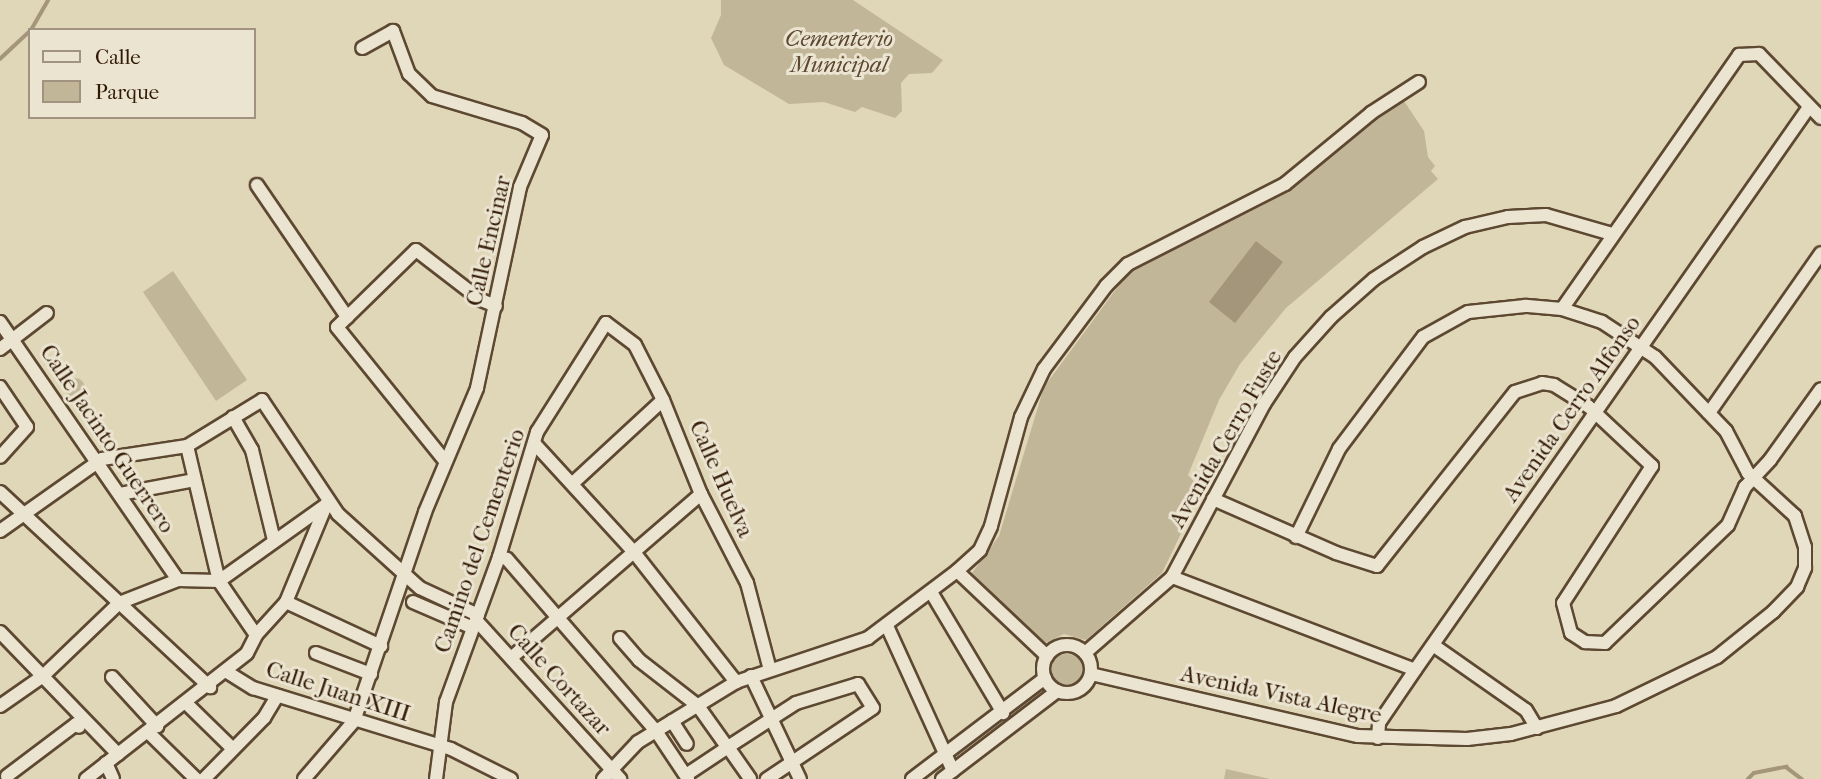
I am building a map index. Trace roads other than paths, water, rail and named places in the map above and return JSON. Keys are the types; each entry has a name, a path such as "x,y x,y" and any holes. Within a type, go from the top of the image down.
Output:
{"street":[{"name":"Calle Encinar","path":"304,779 354,720 445,461 477,388 520,187 542,135 529,125 432,96 409,74 393,31 362,48"},
{"path":"1562,309 1734,61 1748,52 1759,54 1821,118"},
{"path":"607,773 656,731 736,682 848,647 887,626 957,571 980,550 992,526 1021,417 1044,369 1106,286 1128,264 1285,184 1371,113 1419,82"},
{"name":"Avenida Cerro Alfonso","path":"1378,738 1379,723 1415,670 1809,107"},
{"path":"257,185 347,317"},
{"name":"Avenida Cerro Fuste","path":"1085,653 1171,578 1213,499 1296,357 1331,317 1403,260 1465,227 1508,217 1546,215 1612,234"},
{"path":"445,461 337,327 416,250 481,300 496,306"},
{"path":"1709,413 1821,253"},
{"name":"Avenida Vista Alegre","path":"1091,674 1378,738 1468,739 1537,728 1616,706 1682,676 1748,634 1797,587 1805,568 1801,529 1783,502 1754,478 1709,413 1641,345 1602,322 1562,309 1504,306 1468,312 1423,337 1339,449 1296,537"},
{"path":"0,349 47,313"},
{"name":"Calle Jacinto Guerrero","path":"0,322 178,580"},
{"name":"Calle Huelva","path":"606,323 635,345 663,400 701,494 747,583 770,670"},
{"name":"Camino del Cementerio","path":"436,779 446,702 499,557 534,443 606,323"},
{"path":"1213,499 1296,537 1377,566 1515,392 1542,383 1569,390 1652,466 1567,592 1564,620 1571,633 1585,642 1605,643 1619,634 1728,525 1745,487 1821,389"},
{"path":"0,387 27,427 3,448"},
{"path":"0,531 97,462 187,446 262,400 327,503 406,577 475,621"},
{"path":"573,483 663,400"},
{"path":"233,417 252,450 274,540"},
{"path":"534,443 633,551 736,682"},
{"path":"187,446 219,581 256,635"},
{"path":"120,495 195,480"},
{"path":"0,492 210,687"},
{"path":"511,658 701,494"},
{"path":"0,706 43,676 119,603 178,580 219,581 327,503"},
{"path":"86,779 210,687 247,653 256,635 286,602 327,503"},
{"path":"499,557 507,559 656,731 687,777 796,703 858,684 873,708 767,779"},
{"path":"957,571 1047,656"},
{"path":"1171,578 1415,670"},
{"path":"931,592 1003,713"},
{"path":"286,602 381,646"},
{"path":"412,602 475,621"},
{"name":"Calle Cortazar","path":"475,621 511,658 607,773 620,779"},
{"path":"887,626 943,757 947,775 1057,691 1077,692 1091,674 1085,653 1067,645 1047,656"},
{"path":"0,632 118,754"},
{"path":"620,638 639,660 698,706 750,779"},
{"path":"1433,645 1525,710 1537,728"},
{"path":"316,653 371,674"},
{"path":"912,779 1003,713 1045,678 1047,656"},
{"name":"Calle Juan XIII","path":"227,672 277,696 439,746 507,777"},
{"path":"751,676 800,779"},
{"path":"112,677 196,779"},
{"path":"1045,678 1057,691"},
{"path":"204,779 264,718 277,696"},
{"path":"187,704 233,749"},
{"path":"672,721 687,744"},
{"path":"5,774 78,726"},
{"path":"106,763 113,779"}],"waterway":[{"path":"32,28 48,0"},
{"path":"0,59 28,33"},
{"path":"1748,779 1754,773 1786,767 1802,779"}],"park label":[{"name":"Cementerio Municipal","path":"839,52"}]}
